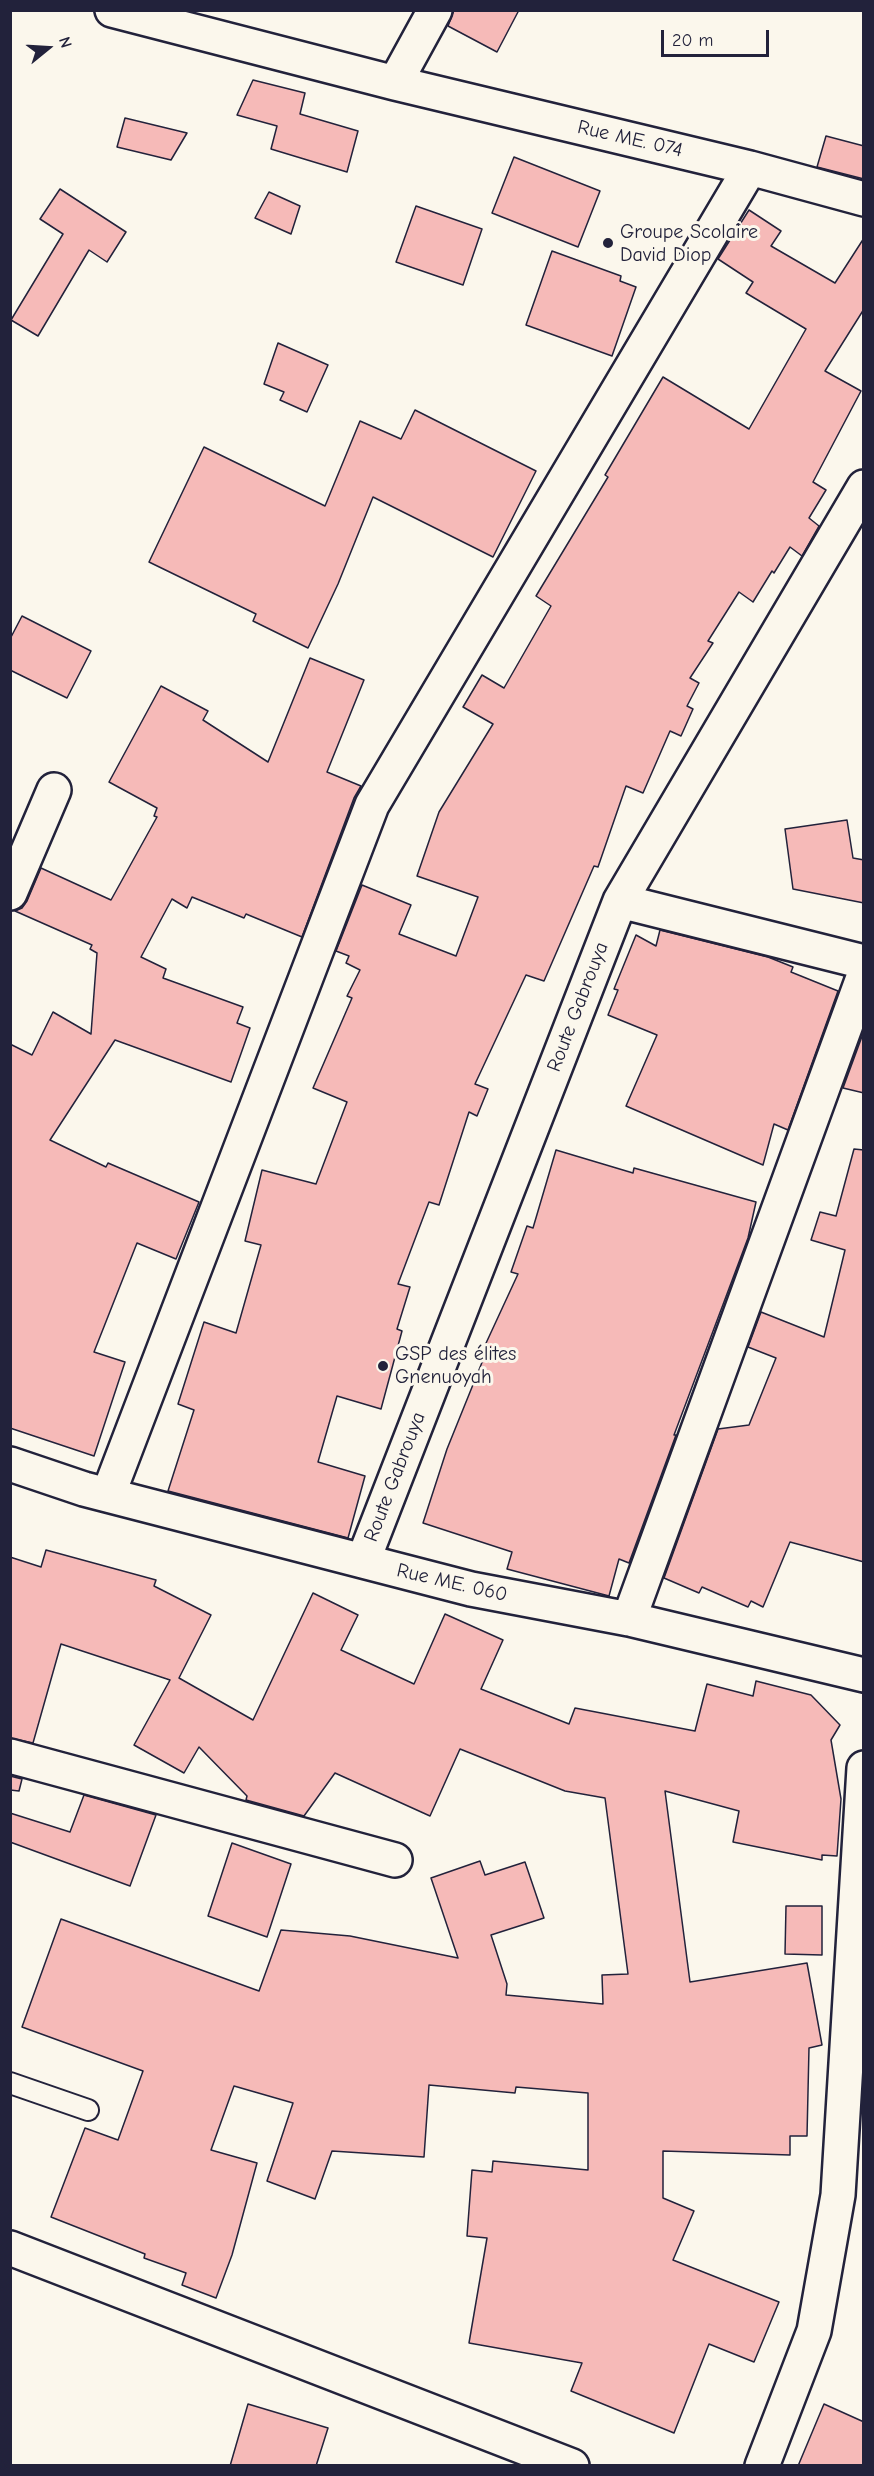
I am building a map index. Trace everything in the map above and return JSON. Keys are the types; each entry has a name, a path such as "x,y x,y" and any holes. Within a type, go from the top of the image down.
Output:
{"street":[{"name":"Rue ME. 074","path":"112,10 394,83 750,168 864,199"},
{"path":"394,83 435,10"},
{"path":"108,1495 372,805 750,168"},
{"name":"Route Gabrouya","path":"363,1561 620,901 864,488"},
{"path":"10,893 54,790"},
{"path":"620,901 864,962"},
{"path":"629,1619 864,975"},
{"name":"Rue ME. 060","path":"10,1464 108,1495 471,1589 629,1619 864,1675"},
{"path":"10,1756 395,1860"},
{"path":"762,2466 814,2331 838,2195 864,1768"},
{"path":"10,2248 572,2466"}],"lane":[{"path":"10,2083 88,2110"}],"building":[{"path":"454,10 519,10 497,52 448,26"},
{"path":"253,80 305,93 300,114 358,131 347,172 271,149 277,126 237,115"},
{"path":"125,118 187,133 171,160 117,147"},
{"path":"826,136 864,146 864,179 817,167"},
{"path":"514,157 600,191 578,247 492,213"},
{"path":"60,189 126,232 107,262 89,250 38,336 11,320 63,234 40,219"},
{"path":"269,192 300,206 291,234 255,218"},
{"path":"416,206 482,229 463,285 396,262"},
{"path":"749,210 781,231 771,246 835,283 864,238 864,309 825,371 861,391 813,482 826,490 809,518 819,526 802,556 790,547 753,602 739,592 708,641 713,643 690,678 699,683 687,706 693,709 681,736 670,731 643,793 626,786 598,867 594,866 544,981 526,975 475,1084 488,1089 477,1116 469,1112 439,1205 429,1202 398,1284 410,1287 397,1329 402,1331 381,1409 337,1396 318,1462 365,1476 348,1538 168,1491 194,1410 178,1404 204,1322 236,1333 261,1245 245,1241 262,1170 316,1184 347,1102 313,1088 352,998 347,996 360,970 346,963 349,956 336,951 362,885 411,905 399,934 456,956 478,897 417,876 439,812 493,724 463,707 482,675 504,688 551,606 536,596 608,477 605,475 663,377 749,429 806,329 746,293 753,282 718,259"},
{"path":"552,251 621,276 620,281 636,287 612,356 526,325"},
{"path":"278,343 328,365 307,412 280,400 284,392 264,384"},
{"path":"415,410 536,471 493,557 373,497 338,584 308,648 253,621 256,614 149,562 204,447 325,506 360,421 401,439"},
{"path":"22,616 91,651 67,698 10,670 10,639"},
{"path":"310,658 364,680 327,772 361,786 354,798 302,937 246,914 244,918 192,897 187,908 172,899 141,957 166,969 163,978 243,1007 237,1023 250,1028 231,1082 115,1040 50,1140 106,1167 108,1163 199,1202 176,1259 137,1243 94,1352 125,1362 94,1456 10,1428 10,1044 32,1055 53,1012 91,1034 97,953 90,949 92,945 15,911 22,908 27,901 41,868 111,900 157,817 154,816 157,808 109,782 161,686 208,711 203,720 268,762"},
{"path":"847,820 853,858 864,860 864,903 793,889 785,829"},
{"path":"660,930 768,957 793,967 791,972 838,991 788,1130 774,1124 763,1165 626,1106 657,1035 608,1015 618,990 614,989 636,935 656,946"},
{"path":"864,1031 864,1093 843,1088"},
{"path":"854,1149 864,1150 864,1562 790,1542 763,1607 751,1601 748,1607 702,1587 699,1593 664,1578 718,1429 749,1425 776,1358 748,1347 761,1312 824,1337 845,1250 811,1240 820,1212 836,1216"},
{"path":"556,1150 633,1173 634,1168 756,1202 748,1238 629,1563 619,1559 609,1596 507,1569 512,1552 423,1523 447,1449 485,1355 481,1354 518,1274 511,1272 527,1226 533,1228"},
{"path":"46,1550 156,1580 154,1586 211,1615 179,1678 253,1720 313,1593 358,1615 341,1650 414,1684 445,1614 503,1640 481,1689 569,1724 575,1708 695,1731 707,1684 753,1696 756,1681 811,1695 840,1725 831,1740 841,1799 837,1856 822,1855 822,1860 733,1842 739,1811 665,1791 690,1982 807,1963 822,2045 809,2048 807,2136 790,2136 790,2155 663,2151 663,2198 694,2211 673,2260 779,2302 754,2362 709,2344 674,2433 571,2391 582,2363 469,2343 487,2238 467,2236 472,2170 492,2172 493,2161 588,2170 588,2093 516,2087 515,2093 429,2085 424,2157 332,2151 315,2199 267,2181 293,2103 234,2086 211,2150 257,2163 232,2255 216,2298 182,2285 186,2273 144,2258 145,2254 51,2217 85,2128 118,2140 143,2071 22,2027 61,1919 259,1991 281,1930 350,1936 458,1958 431,1878 480,1861 485,1875 525,1862 544,1918 491,1935 507,1984 506,1995 603,2004 602,1975 628,1974 605,1798 565,1791 460,1749 430,1816 335,1773 304,1816 246,1800 247,1796 199,1747 184,1773 134,1745 170,1680 61,1644 33,1743 10,1738 10,1557 41,1567"},
{"path":"10,1776 22,1779 19,1791 10,1790"},
{"path":"84,1795 156,1815 130,1886 10,1842 10,1813 70,1832"},
{"path":"232,1843 291,1864 267,1937 208,1916"},
{"path":"786,1906 822,1906 822,1955 785,1954"},
{"path":"248,2404 328,2428 316,2466 230,2466"},
{"path":"824,2404 864,2422 864,2466 798,2466"}],"place":[{"name":"Groupe Scolaire David Diop","path":"608,243"},
{"name":"GSP des élites Gnenuoyah","path":"383,1366"}]}
